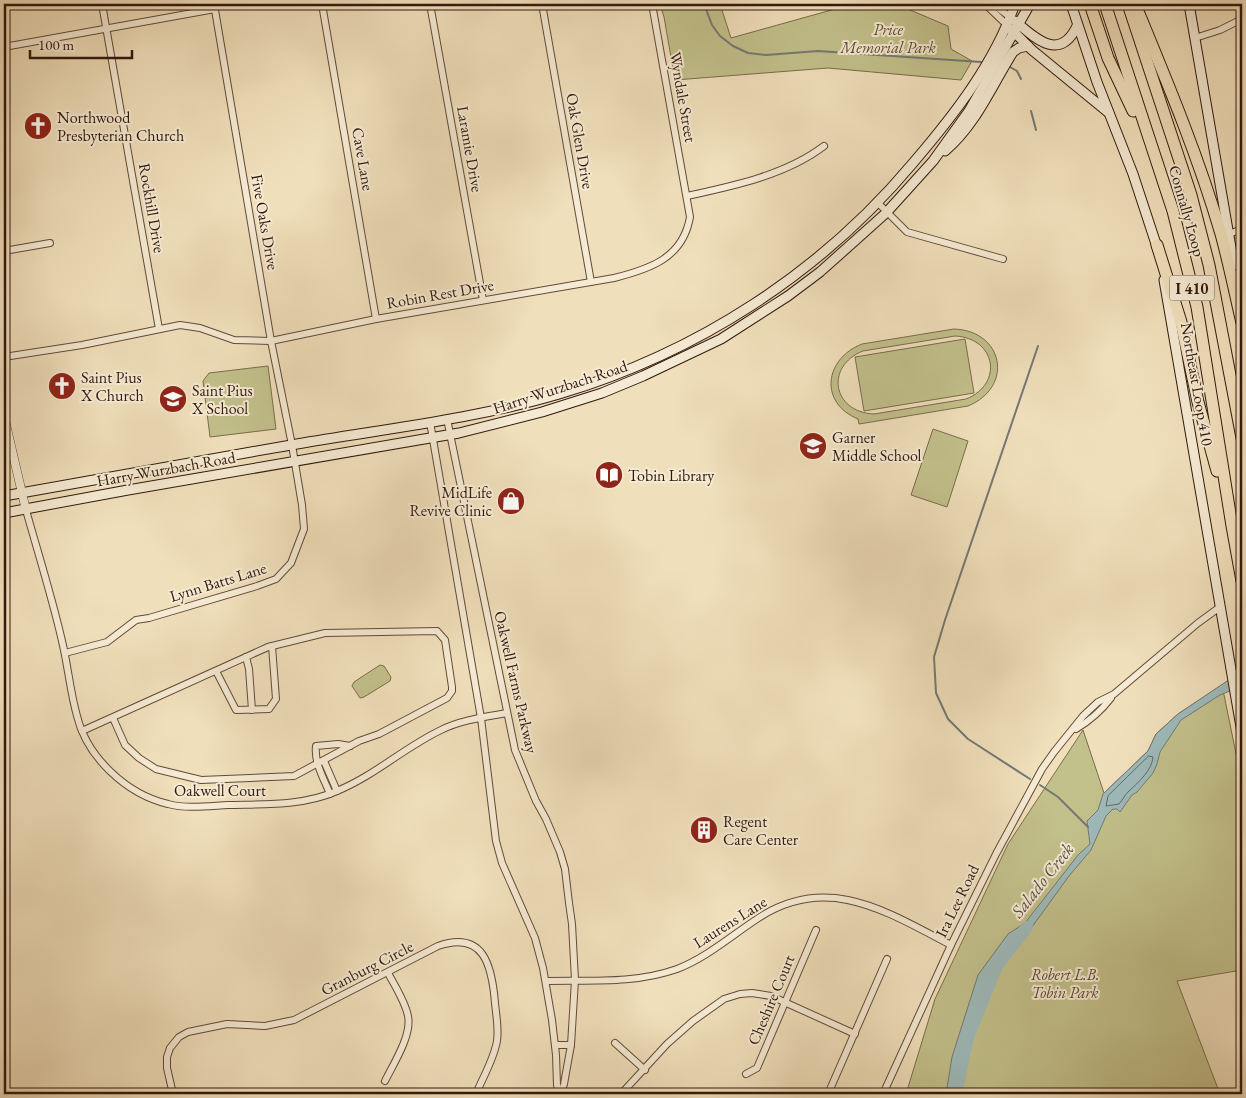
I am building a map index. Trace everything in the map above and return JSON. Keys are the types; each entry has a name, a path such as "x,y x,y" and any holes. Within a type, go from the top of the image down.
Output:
{"highway":[{"path":"1090,4 1108,58 1156,162"},
{"name":"Connally Loop","path":"1104,4 1173,211 1197,307 1242,581"},
{"name":"Connally Loop","path":"1128,4 1190,195 1207,256 1217,300 1242,438"},
{"path":"1135,4 1176,106 1221,234 1242,323"},
{"path":"1157,245 1181,322 1198,402 1232,526"}],"main road":[{"path":"1015,4 1013,24 1051,46 1069,40 1077,26"},
{"name":"Harry Wurzbach Road","path":"4,496 447,419 538,400 627,370 688,342 753,305 780,287 830,247 878,202 932,142 965,98 1013,24 1030,4"},
{"path":"1071,4 1077,26 1111,115"},
{"path":"1189,4 1242,319"},
{"name":"Harry Wurzbach Road","path":"4,513 176,481 450,435 542,412 623,385 721,339 788,296 820,272 886,213 933,160 969,111 1013,24"},
{"name":"Northeast Loop 410","path":"1013,24 1028,46 1111,115 1157,245 1191,430 1242,733"},
{"path":"933,160 954,144 967,128 1013,52 1028,46"}],"street":[{"name":"Rockhill Drive","path":"102,4 159,329"},
{"name":"Cave Lane","path":"322,4 376,319"},
{"name":"Laramie Drive","path":"430,4 483,300"},
{"name":"Oak Glen Drive","path":"542,4 591,282"},
{"name":"Wyndale Street","path":"652,4 687,196"},
{"path":"985,4 1013,24"},
{"path":"993,4 1013,24"},
{"path":"4,48 107,30 215,6"},
{"name":"Five Oaks Drive","path":"215,6 271,341 292,445"},
{"path":"1195,38 1220,30 1242,19"},
{"path":"687,196 758,178 782,169 815,153 824,146"},
{"name":"Robin Rest Drive","path":"4,357 82,345 180,325 190,326 234,340 271,341 376,319 628,275 658,263 672,253 682,241 689,225 690,217 687,196"},
{"path":"878,202 886,213 907,232 1003,259"},
{"path":"1229,234 1242,229"},
{"path":"4,251 50,243"},
{"path":"780,287 788,296"},
{"path":"660,355 665,366"},
{"path":"562,393 566,404"},
{"path":"538,400 542,412"},
{"path":"4,416 26,510"},
{"name":"Oakwell Farms Parkway","path":"447,419 515,750 523,772 555,840 565,869 572,924 575,980 571,1045 564,1084 560,1094"},
{"name":"Oakwell Farms Parkway","path":"430,422 481,718 496,841 502,863 535,938 546,981 555,1045 557,1084 560,1094"},
{"name":"Lynn Batts Lane","path":"65,653 107,642 136,620 150,618 257,586 282,575 295,555 304,529 292,445"},
{"name":"Oakwell Court","path":"26,510 65,653 77,716 82,731 96,755 116,777 132,788 168,804 206,806 287,803 314,799 333,793 442,729 463,722 507,713"},
{"name":"Ira Lee Road","path":"883,1094 951,946 996,854 1038,777 1054,752 1083,716 1098,702 1114,694 1198,623 1220,607"},
{"path":"82,731 272,646 325,634 437,631 445,640 452,687 452,691 447,698 379,734 358,741 321,763 294,776 200,780 156,769 139,758 125,745 113,718"},
{"path":"216,671 236,710 269,709 276,699 272,646"},
{"path":"246,657 249,669 252,710"},
{"path":"333,793 315,752 316,746 338,744 350,746"},
{"name":"Laurens Lane","path":"546,981 637,978 663,973 679,968 706,954 759,917 781,907 813,898 831,898 865,903 891,914 951,946"},
{"name":"Cheshire Court","path":"746,1074 757,1068 816,930"},
{"name":"Granburg Circle","path":"173,1094 167,1057 174,1042 188,1032 227,1024 264,1026 285,1023 304,1016 438,946 452,942 472,945 483,954 490,968 498,1030 497,1042 476,1094"},
{"path":"828,1094 887,959"},
{"path":"385,1081 409,1026 405,1008 388,973"},
{"path":"622,1094 693,1020 724,999 740,994 752,993 771,996 855,1034"},
{"path":"615,1043 645,1070"},
{"path":"555,1045 571,1045"}],"green space":[{"name":"Price Memorial Park","path":"660,4 720,4 731,38 853,4 896,4 948,26 951,49 972,61 961,80 828,68 675,80"},
{"path":"954,329 971,332 984,339 993,349 997,361 997,374 992,386 983,397 968,406 859,424 858,419 845,412 837,403 832,392 831,381 834,370 840,360 849,351 862,344","holes":["955,336 969,339 987,353 990,373 986,383 978,392 966,399 874,414 860,411 849,405 842,397 838,387 843,367 851,358 863,351"]},
{"path":"965,339 974,393 864,411 855,357"},
{"path":"268,366 276,429 210,437 203,381 209,373"},
{"path":"933,429 968,441 947,507 911,495"},
{"path":"380,665 384,666 391,677 390,681 360,698 352,686 354,682"},
{"name":"Robert L.B. Tobin Park","path":"1222,685 1242,783 1242,970 1177,981 1220,1094 906,1094 935,999 1008,844 1083,730 1104,793 1148,751 1156,734 1178,714"}],"water":[{"path":"1242,671 1242,686 1220,695 1181,720 1160,752 1153,773 1137,792 1132,795 1120,812 1117,809 1113,809 1106,816 1091,850 1069,876 1032,927 1005,950 999,958 983,988 974,1015 973,1034 958,1075 955,1094 946,1094 952,1057 978,975 1008,934 1025,923 1078,855 1090,844 1087,821 1098,810 1103,794 1148,751 1156,734 1178,714"}],"waterway":[{"path":"704,4 712,25 720,36 733,46 748,53 766,55 818,51 981,62"},
{"path":"1010,67 1017,71 1021,79"},
{"path":"1031,111 1036,130"},
{"path":"1030,779 968,739 948,719 936,693 934,657 1038,346"},
{"path":"1040,785 1058,797 1088,827"},
{"name":"Salado Creek","path":"956,1094 968,1037 997,966 1027,927"}],"place":[{"name":"Northwood Presbyterian Church","path":"38,126"},
{"name":"Saint Pius X Church","path":"62,386"},
{"name":"Saint Pius X School","path":"173,399"},
{"name":"Garner Middle School","path":"813,446"},
{"name":"Tobin Library","path":"609,475"},
{"name":"MidLife Revive Clinic","path":"511,501"},
{"name":"Regent Care Center","path":"704,830"}]}
